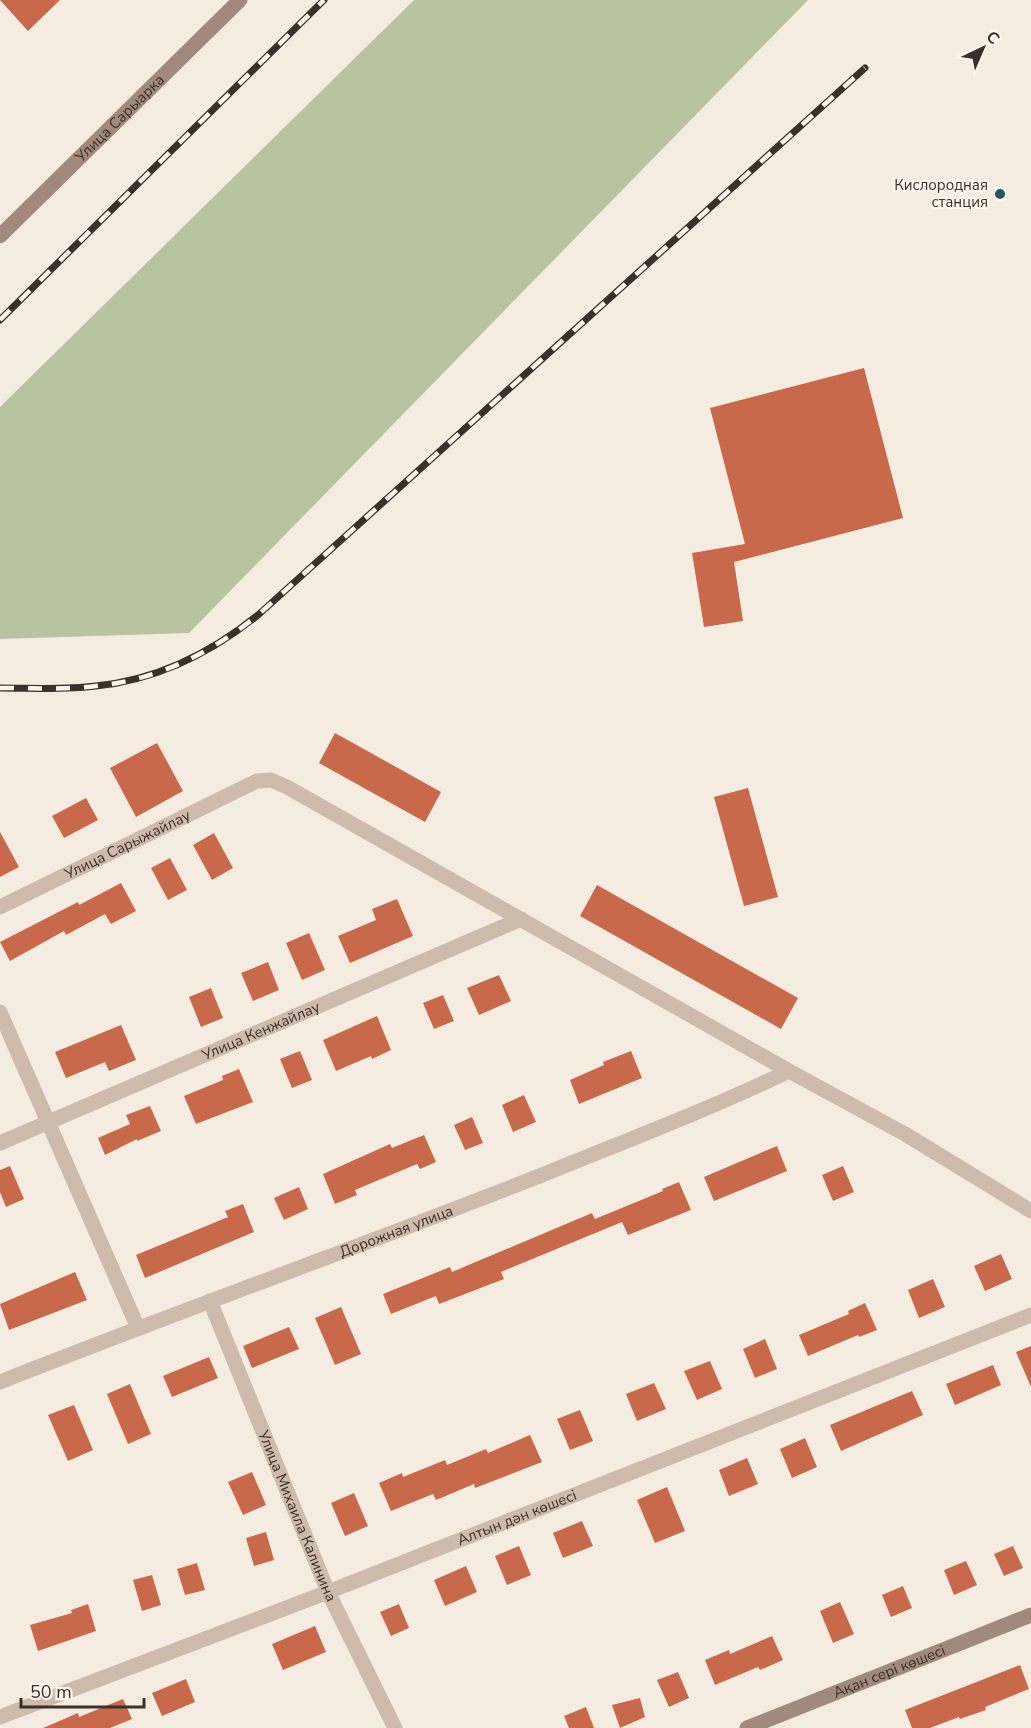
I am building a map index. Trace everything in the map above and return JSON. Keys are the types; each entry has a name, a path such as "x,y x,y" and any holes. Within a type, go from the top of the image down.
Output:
{"main road":[{"name":"Улица Сарыарка","path":"0,236 240,0"},
{"name":"Ақан сері көшесі","path":"747,1728 1031,1615"}],"street":[{"name":"Улица Сарыжайлау","path":"0,907 257,781 271,780 286,786 521,919"},
{"path":"521,919 905,1134 1031,1210"},
{"name":"Улица Кенжайлау","path":"0,1143 521,919"},
{"path":"0,1012 138,1328"},
{"name":"Дорожная улица","path":"0,1382 449,1212 726,1102 789,1071"},
{"name":"Улица Михаила Калинина","path":"210,1301 328,1592 395,1728"},
{"name":"Алтын дән көшесі","path":"0,1717 328,1592 1031,1315"}],"green space":[{"path":"414,0 808,0 189,633 0,639 0,407"}],"building":[{"path":"0,0 60,0 28,31"},
{"path":"864,368 903,518 734,562 743,621 704,627 692,553 745,544 710,408"},
{"path":"335,733 441,792 425,822 319,763"},
{"path":"157,743 183,791 136,817 110,768"},
{"path":"748,788 778,897 744,906 714,797"},
{"path":"86,798 98,820 64,838 52,816"},
{"path":"0,832 19,867 0,877"},
{"path":"214,833 233,868 212,880 193,845"},
{"path":"170,858 187,890 168,900 151,868"},
{"path":"121,883 136,911 111,924 105,914 66,935 64,931 10,961 0,942"},
{"path":"597,885 798,998 781,1029 580,916"},
{"path":"397,899 413,936 350,963 338,936 376,920 372,909"},
{"path":"309,933 325,970 302,980 286,943"},
{"path":"268,962 279,990 253,1001 241,973"},
{"path":"499,975 511,1001 479,1015 467,988"},
{"path":"211,988 223,1018 201,1027 189,997"},
{"path":"443,995 454,1021 434,1029 423,1003"},
{"path":"377,1016 391,1050 336,1071 323,1040"},
{"path":"121,1025 136,1060 109,1071 105,1062 66,1078 55,1052"},
{"path":"300,1051 312,1080 292,1088 280,1059"},
{"path":"631,1051 642,1078 579,1104 570,1080 604,1065 603,1062"},
{"path":"239,1069 253,1102 196,1124 184,1096 223,1080 222,1076"},
{"path":"524,1095 536,1122 513,1132 502,1105"},
{"path":"150,1106 161,1131 137,1141 137,1139 105,1155 98,1138 130,1124 126,1115"},
{"path":"472,1117 483,1143 465,1150 454,1125"},
{"path":"424,1135 436,1162 420,1169 417,1164 355,1190 357,1195 335,1204 323,1174 390,1144 392,1148"},
{"path":"777,1146 787,1171 714,1201 704,1177"},
{"path":"10,1166 24,1199 6,1207 0,1192 0,1170"},
{"path":"843,1166 854,1192 833,1201 822,1175"},
{"path":"679,1182 691,1210 628,1235 622,1222 501,1272 504,1279 439,1304 436,1296 391,1314 383,1294 450,1267 452,1272 592,1213 595,1219"},
{"path":"299,1187 308,1209 284,1220 274,1198"},
{"path":"243,1204 254,1232 145,1278 136,1255 228,1217 225,1211"},
{"path":"1001,1254 1012,1279 985,1291 974,1266"},
{"path":"75,1272 87,1300 9,1330 0,1304"},
{"path":"933,1279 945,1307 919,1318 908,1290"},
{"path":"865,1303 877,1330 859,1337 858,1335 808,1356 799,1335 849,1314 848,1311"},
{"path":"341,1307 361,1354 335,1365 315,1318"},
{"path":"289,1327 299,1349 252,1368 243,1346"},
{"path":"765,1339 777,1369 755,1378 743,1349"},
{"path":"1031,1346 1031,1387 1016,1352"},
{"path":"209,1357 218,1378 172,1397 163,1376"},
{"path":"710,1361 722,1389 697,1400 684,1371"},
{"path":"993,1365 1001,1385 955,1405 946,1384"},
{"path":"654,1383 666,1409 637,1421 626,1394"},
{"path":"130,1384 151,1434 128,1444 107,1394"},
{"path":"912,1391 923,1415 841,1451 830,1425"},
{"path":"74,1405 93,1450 68,1461 48,1415"},
{"path":"580,1410 593,1441 570,1450 557,1419"},
{"path":"530,1435 542,1462 475,1488 474,1484 436,1500 433,1494 391,1511 379,1483 402,1473 403,1477 445,1460 447,1465 486,1449 488,1453"},
{"path":"805,1438 817,1467 792,1478 780,1449"},
{"path":"747,1458 758,1484 729,1496 719,1470"},
{"path":"252,1472 266,1505 243,1515 228,1482"},
{"path":"667,1487 685,1531 655,1543 637,1500"},
{"path":"354,1493 368,1526 345,1536 331,1503"},
{"path":"582,1521 593,1546 563,1558 553,1533"},
{"path":"266,1532 274,1560 254,1566 246,1538"},
{"path":"519,1546 531,1575 507,1585 495,1556"},
{"path":"1013,1546 1023,1568 1004,1576 994,1554"},
{"path":"966,1561 977,1585 954,1595 944,1570"},
{"path":"197,1563 205,1590 185,1595 177,1569"},
{"path":"466,1566 477,1592 445,1606 434,1580"},
{"path":"152,1575 161,1605 142,1611 133,1580"},
{"path":"903,1586 912,1608 891,1617 882,1595"},
{"path":"840,1602 854,1634 833,1643 820,1611"},
{"path":"88,1604 96,1631 38,1651 30,1625 72,1613 71,1610"},
{"path":"399,1604 409,1628 391,1636 380,1612"},
{"path":"315,1626 326,1652 283,1670 272,1644"},
{"path":"772,1636 783,1660 760,1670 758,1667 715,1685 705,1660 729,1650 730,1654"},
{"path":"1020,1665 1029,1689 985,1707 986,1710 960,1719 959,1717 930,1728 912,1728 905,1710"},
{"path":"678,1672 689,1698 669,1707 657,1680"},
{"path":"186,1679 195,1702 162,1716 152,1693"},
{"path":"640,1698 645,1717 620,1728 612,1705"},
{"path":"123,1699 132,1719 110,1728 43,1728 78,1713 79,1717"},
{"path":"586,1707 594,1728 569,1728 564,1716"}],"railway":[{"path":"0,320 324,0"},
{"path":"0,688 84,687 140,678 202,653 240,629 865,68"}],"place":[{"name":"Кислородная станция","path":"1000,194"}]}
